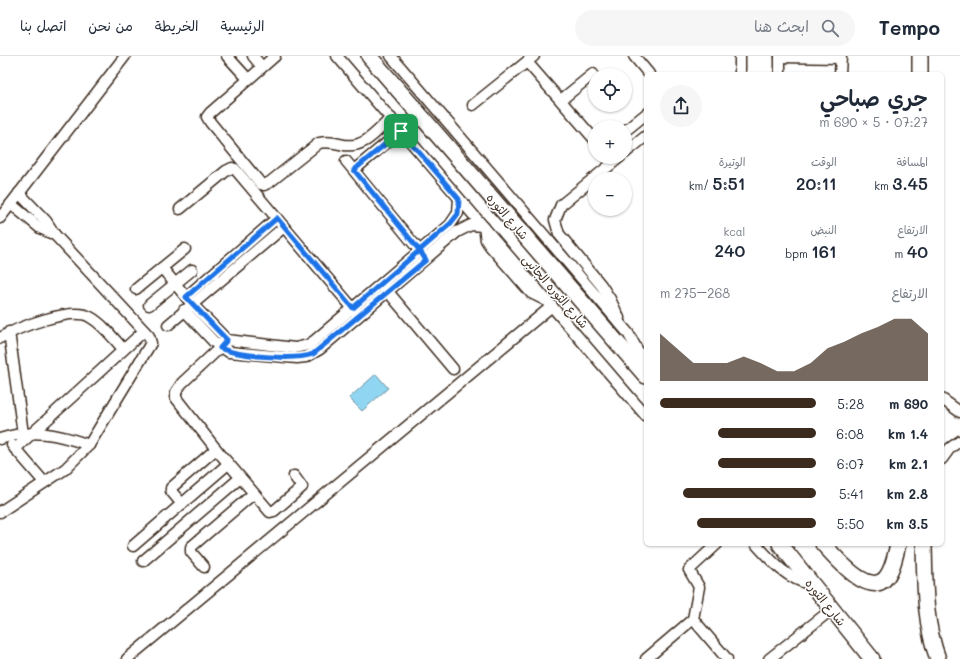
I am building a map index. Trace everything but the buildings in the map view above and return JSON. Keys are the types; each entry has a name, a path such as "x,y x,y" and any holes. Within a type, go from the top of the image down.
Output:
{"highway":[{"name":"شارع الثوره","path":"369,56 644,374"},
{"path":"920,56 920,72"},
{"name":"شارع الثوره","path":"782,546 831,610 872,659"},
{"path":"825,546 856,577 871,583 879,581 888,574 897,546"},
{"path":"924,546 926,612 931,637 938,659"}],"street":[{"path":"0,218 124,56"},
{"path":"227,56 248,79"},
{"path":"253,56 262,67"},
{"path":"274,56 207,117 258,181 264,184 318,143 324,141 358,145 367,141 391,118"},
{"name":"شارع الثوره الجانبى","path":"337,56 644,414"},
{"path":"391,56 622,325"},
{"path":"634,56 647,72"},
{"path":"740,56 740,72"},
{"path":"780,72 780,57 840,57 840,72"},
{"path":"473,105 531,59 561,100 588,132"},
{"path":"561,100 588,78"},
{"path":"632,125 644,116"},
{"path":"354,170 401,131"},
{"path":"632,147 644,138"},
{"path":"346,161 426,260"},
{"path":"611,164 561,205 555,220 559,234 610,299 622,325 636,348 644,372"},
{"path":"180,209 226,170 232,168 237,171 356,312"},
{"path":"0,512 71,464 88,445 151,346 151,340 144,331 55,235 46,221 19,193"},
{"path":"162,268 175,284 187,304 223,344 239,354 306,357 320,349 356,312 384,288 420,251 454,221 458,214 459,199"},
{"path":"11,204 40,228 55,235"},
{"path":"168,324 277,218"},
{"path":"454,221 461,230"},
{"path":"384,288 426,260 461,230 472,225 483,226"},
{"path":"187,304 284,227"},
{"path":"136,289 185,249"},
{"path":"149,305 192,270"},
{"path":"384,288 453,369"},
{"path":"127,659 549,303"},
{"path":"0,338 9,332 62,316 81,314 89,316 97,322 123,349"},
{"path":"15,449 27,434 144,331"},
{"path":"9,332 27,434"},
{"path":"223,344 182,383 176,392 180,404 228,464 270,512 274,511 302,486 294,476"},
{"path":"944,400 960,412"},
{"path":"3,438 27,434 59,435 88,445"},
{"path":"3,438 15,449 44,482"},
{"path":"944,456 950,448 960,441"},
{"path":"182,504 171,491 171,488 216,449"},
{"path":"133,546 228,464"},
{"path":"143,561 240,478"},
{"path":"204,567 191,552 191,547 254,494"},
{"path":"167,517 179,531"},
{"path":"646,659 693,620 698,586 689,570 715,546"},
{"path":"758,546 781,570 796,580 812,585"},
{"path":"769,659 831,610"},
{"path":"693,620 727,659"}],"water":[{"path":"376,374 388,388 362,411 349,398"}],"route":[{"path":"401,131 354,170 420,251 426,260 320,349 306,357 297,358 239,354 220,348 227,340 186,297 277,218 353,308 420,251 454,221 457,217 460,206 459,199 401,131"}]}
